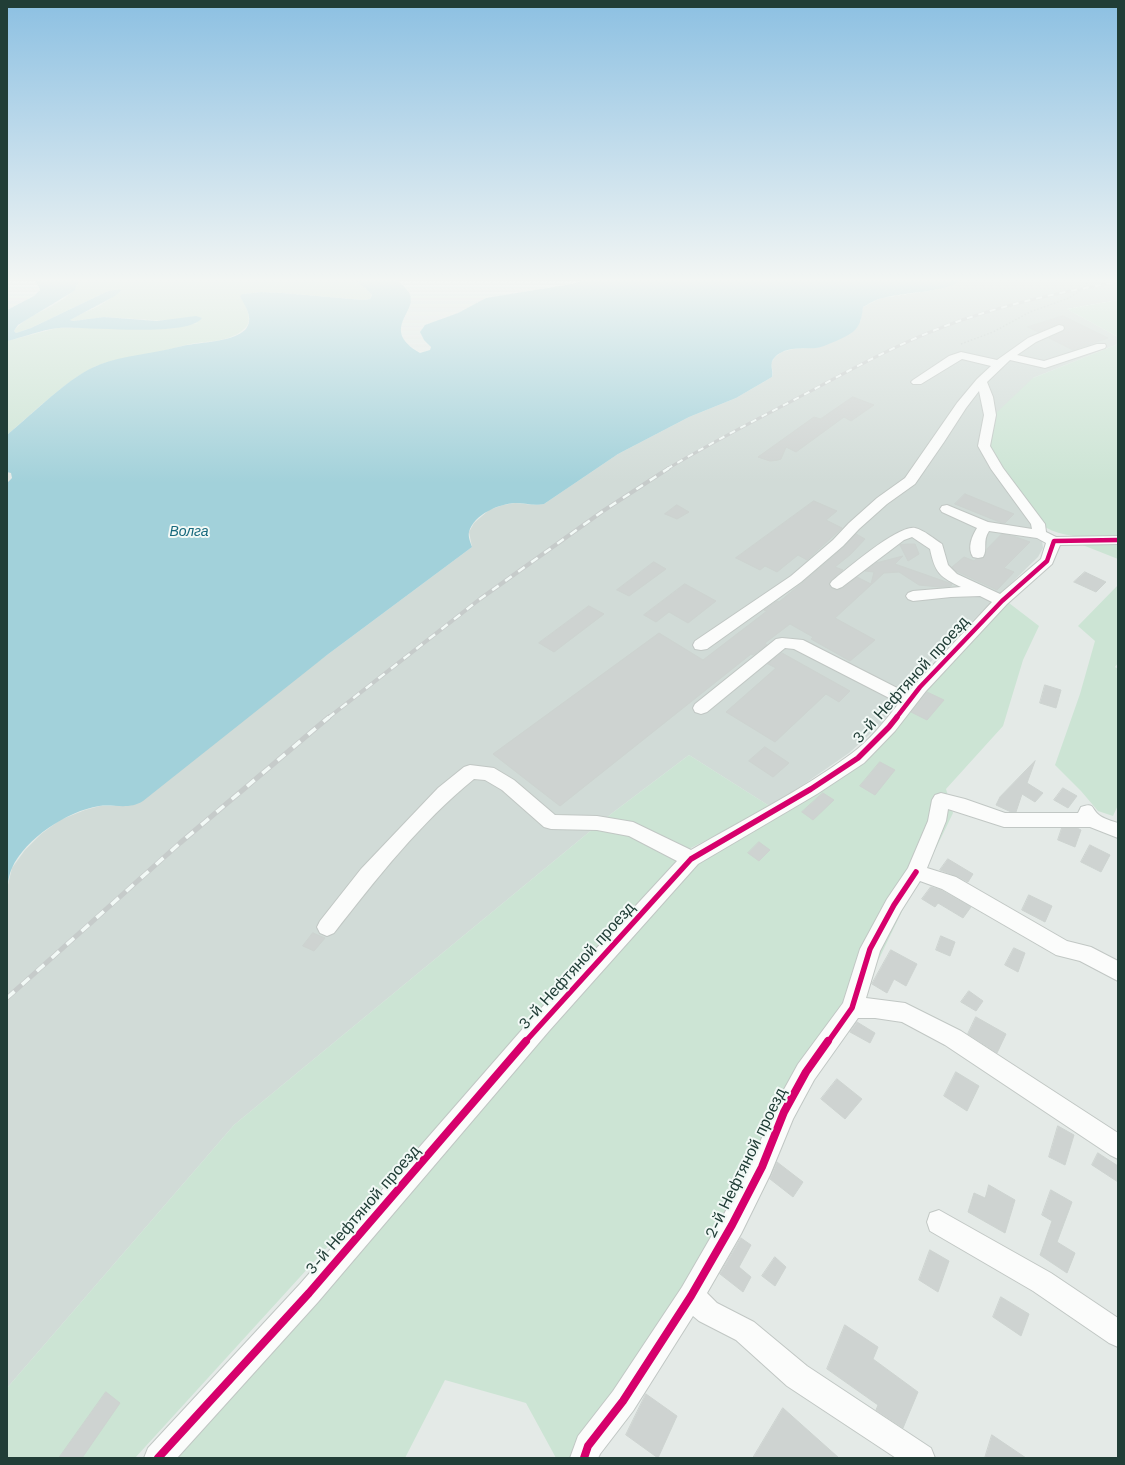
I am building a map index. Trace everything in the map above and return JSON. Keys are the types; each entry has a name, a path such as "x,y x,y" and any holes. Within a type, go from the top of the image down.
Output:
{"street":[{"path":"701,646 796,579 838,543 854,526 882,501 910,481 938,442 961,406 981,381 1003,360 1023,346"},
{"path":"917,382 953,358 961,355 1045,365 1100,346"},
{"path":"981,381 987,397 990,415 984,446 997,469 1047,538"},
{"path":"947,509 985,526 1047,538 1118,540"},
{"path":"978,554 978,537 985,526"},
{"path":"837,584 899,537 913,532 937,547 941,566 952,577 1002,601"},
{"name":"3-й Нефтяной проезд","path":"158,1458 309,1292 541,1024 692,859 811,790 858,758 889,727 920,687 1002,601 1047,560 1047,538"},
{"path":"913,596 951,592 983,592"},
{"path":"701,708 782,643 797,644 909,701"},
{"path":"328,926 373,869 444,793 470,772 488,773 508,785 551,822 597,823 634,829 692,859"},
{"name":"2-й Нефтяной проезд","path":"584,1458 588,1446 623,1401 691,1296 732,1225 762,1167 784,1112 806,1072 852,1008 870,949 894,905 916,872 937,821 941,800 965,806 1004,820 1089,815 1118,831"},
{"path":"916,872 949,883 1063,949 1084,953 1118,972"},
{"path":"852,1008 875,1008 906,1013 953,1038 1118,1147"},
{"path":"939,1222 1042,1282 1118,1334"},
{"path":"691,1296 708,1312 745,1330 797,1376 921,1458"}],"path":[{"path":"953,346 949,348 961,355"}],"shaded area":[{"path":"1112,346 1033,378 1040,524 1043,548 1038,557 910,682 881,724 849,753 771,807 689,755 611,814 234,1125 7,1388 7,889 12,868 25,850 41,834 60,820 100,806 114,806 327,655 472,547 469,532 474,523 489,510 515,503 535,505 544,504 618,454 689,417 736,398 772,377 773,374 771,363 775,357 782,352 793,349 820,347"}],"green space":[{"path":"7,346 181,346 116,360 91,369 66,385 7,435"},
{"path":"1112,346 1118,346 1118,536 1088,537 1067,535 1048,529 1040,524 992,454 989,447 989,439 996,413 1033,378"},
{"path":"1075,542 1118,543 1118,559"},
{"path":"1118,585 1118,663 1115,667 1118,669 1118,805 1113,816 1098,811 1081,791 1055,765 1080,694 1095,641 1078,626"},
{"path":"1009,603 1039,626 1023,660 1003,726 946,789 953,813 924,873 905,905 862,994 592,1458 556,1458 526,1403 445,1380 405,1458 170,1458 699,863 815,793 925,688"},
{"path":"689,755 771,807 691,848 135,1458 7,1458 7,1388 234,1125 611,814"}],"water":[{"name":"Волга","path":"179,346 410,346 420,353 430,350 430,346 821,346 795,349 779,353 772,362 772,377 736,398 689,417 618,454 544,504 537,505 515,503 502,505 488,511 476,520 469,532 472,547 327,655 143,801 138,804 127,806 99,806 87,809 61,820 48,828 18,857 11,870 7,889 7,483 12,478 11,473 7,472 7,435 64,386 89,369 110,361"}],"building":[{"path":"1066,346 1084,346 1073,350"},
{"path":"853,397 874,405 851,421 844,417 796,452 786,447 781,459 770,461 758,457 814,417 820,419"},
{"path":"965,494 1014,514 1005,523 1002,523 955,504"},
{"path":"814,501 837,511 826,520 842,528 807,560 798,555 777,572 765,566 760,570 736,558"},
{"path":"677,505 689,512 677,519 665,514"},
{"path":"856,534 865,539 851,554 835,567 843,570 829,583 831,588 836,590 843,588 857,577 871,584 874,572 865,571 876,563 903,556 895,564 952,584 951,586 939,587 919,585 899,572 884,573 835,618 875,640 850,661 811,639 813,637 790,624 765,643 767,645 753,655 751,654 560,806 493,754 659,633 703,660 767,611 764,610 777,601 779,602 844,547"},
{"path":"1002,534 1030,542 1004,568 1014,572 997,590 956,571 952,567 964,557 974,561 976,559 983,558 987,549"},
{"path":"915,544 919,554 908,561 900,545"},
{"path":"654,562 666,569 629,596 617,590"},
{"path":"1085,572 1106,582 1096,592 1074,582"},
{"path":"685,584 716,601 688,623 669,612 656,622 644,615"},
{"path":"589,606 604,614 554,652 539,643"},
{"path":"782,653 850,691 839,702 826,694 775,742 726,712 776,668 768,664"},
{"path":"1045,685 1061,690 1056,708 1040,703"},
{"path":"927,692 944,700 927,720 911,712"},
{"path":"765,747 789,763 773,777 749,761"},
{"path":"1035,761 1027,783 1043,793 1035,802 1022,794 1016,812 1011,812 996,805 1000,797"},
{"path":"880,762 895,770 875,795 860,786"},
{"path":"1063,788 1077,796 1068,808 1054,800"},
{"path":"823,793 834,800 813,820 802,812"},
{"path":"1062,828 1077,828 1081,830 1075,847 1058,840"},
{"path":"759,842 770,850 759,861 748,853"},
{"path":"1090,845 1110,855 1101,872 1081,862"},
{"path":"948,859 973,874 968,882 940,870"},
{"path":"931,887 941,890 971,907 963,918 938,903 935,907 922,899"},
{"path":"1029,895 1052,906 1045,922 1022,910"},
{"path":"313,933 325,938 314,951 303,946"},
{"path":"941,936 955,942 950,956 936,950"},
{"path":"1014,948 1025,953 1018,972 1005,965"},
{"path":"891,950 917,964 906,986 894,979 887,993 872,984"},
{"path":"969,991 983,1001 976,1011 961,1002"},
{"path":"976,1017 1006,1034 997,1053 968,1034"},
{"path":"857,1022 875,1033 870,1043 850,1032"},
{"path":"956,1072 979,1086 967,1111 944,1096"},
{"path":"837,1079 862,1099 845,1119 821,1099"},
{"path":"1058,1126 1074,1135 1065,1165 1049,1157"},
{"path":"1098,1153 1118,1166 1118,1182 1092,1165"},
{"path":"777,1162 803,1182 793,1197 770,1179"},
{"path":"989,1185 1015,1200 1005,1233 968,1212 974,1193 985,1198"},
{"path":"1051,1190 1072,1202 1057,1242 1075,1253 1067,1273 1040,1255 1052,1221 1042,1215"},
{"path":"741,1238 751,1245 739,1267 751,1277 743,1292 720,1274"},
{"path":"930,1250 949,1261 938,1292 919,1280"},
{"path":"775,1257 786,1267 775,1286 762,1276"},
{"path":"1001,1297 1029,1314 1021,1336 993,1317"},
{"path":"845,1325 878,1347 873,1359 918,1392 903,1428 876,1410 878,1405 827,1369"},
{"path":"106,1392 120,1403 82,1458 59,1458"},
{"path":"646,1394 677,1416 658,1458 626,1435"},
{"path":"783,1408 839,1458 753,1458"},
{"path":"992,1435 1026,1458 985,1458"}],"railway":[{"path":"667,469 849,371 898,346"},
{"path":"328,718 480,599 603,511 669,468"},
{"path":"7,998 180,843 329,717"}],"cycle path":[{"path":"158,1458 309,1293 541,1024 691,859 811,789 858,758 889,727 920,687 1002,601 1047,561 1054,541 1118,540"},
{"path":"584,1458 588,1446 623,1401 691,1296 732,1225 762,1167 784,1112 806,1072 852,1008 870,949 894,905 916,872"}]}
